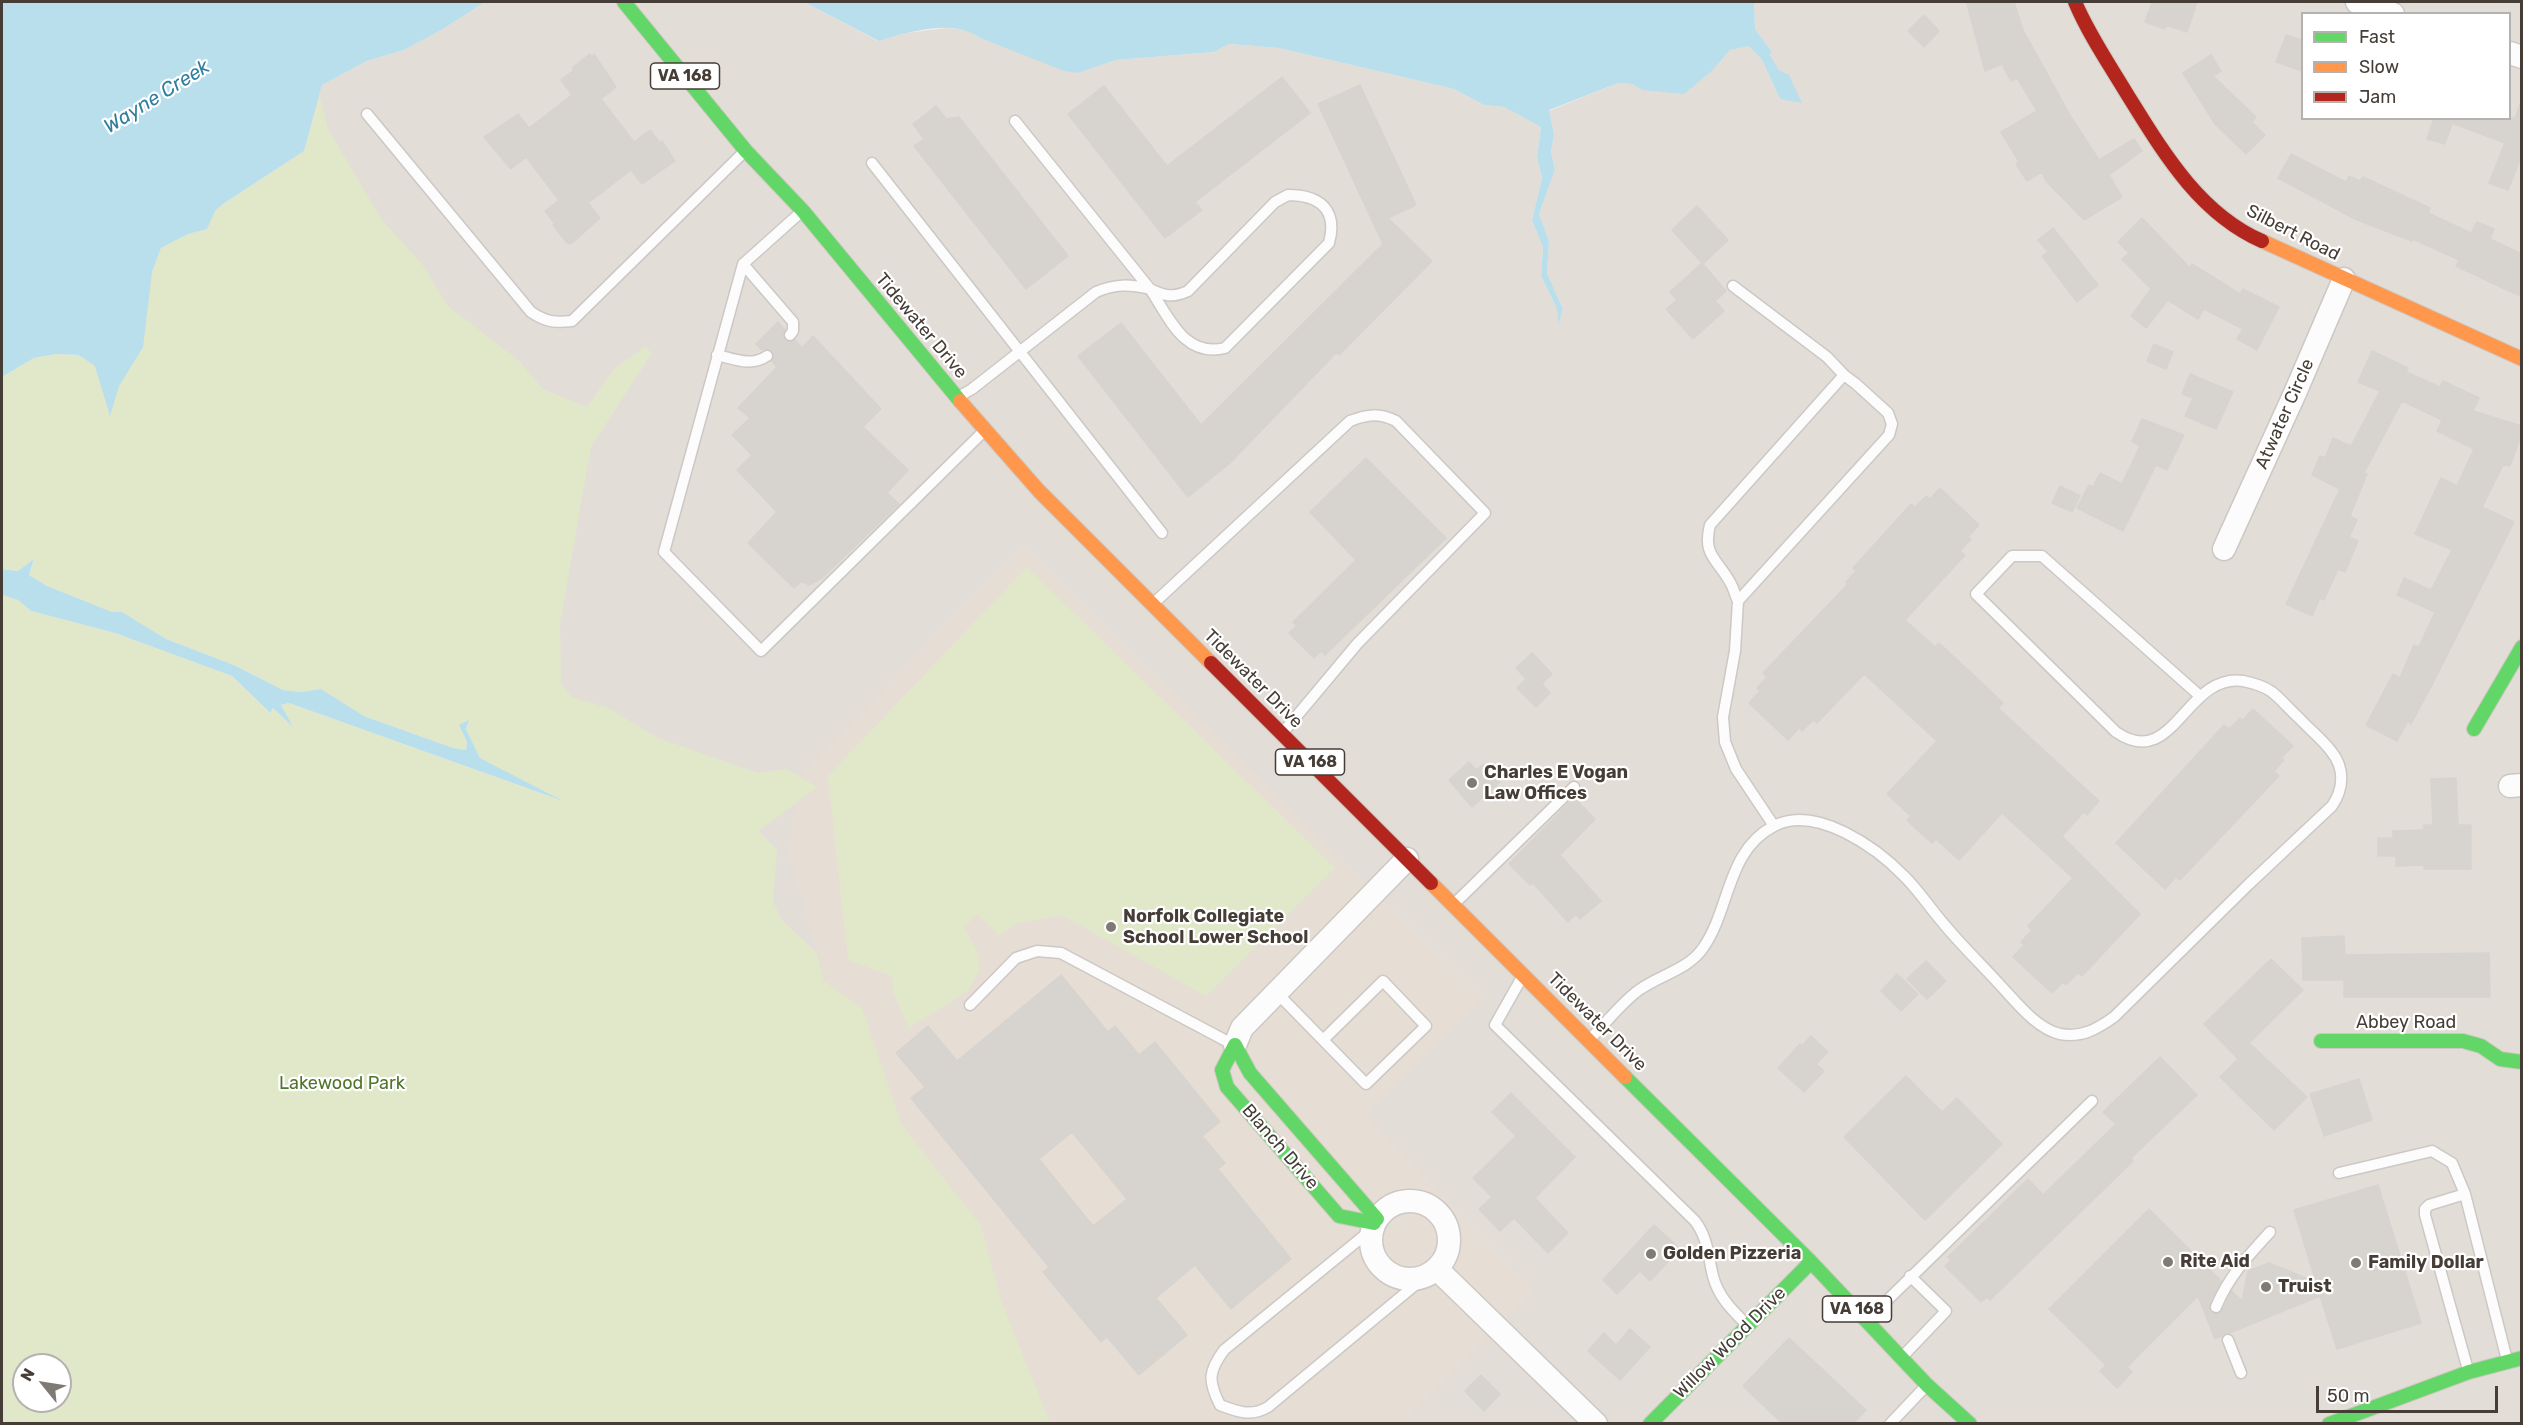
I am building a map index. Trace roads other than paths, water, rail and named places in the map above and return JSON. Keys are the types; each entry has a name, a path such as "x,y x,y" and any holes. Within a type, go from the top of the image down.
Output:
{"main road":[{"name":"Tidewater Drive","path":"624,2 746,151 803,211 957,397 1039,491 1810,1262 1927,1385 1970,1424"},
{"name":"Silbert Road","path":"2075,2 2087,29 2171,164 2198,195 2222,216 2256,239 2522,359"},
{"path":"2474,729 2522,647"},
{"name":"Abbey Road","path":"2321,1041 2463,1041 2481,1046 2499,1059 2522,1062"},
{"name":"Blanch Drive","path":"1235,1045 1250,1073 1374,1224"},
{"name":"Blanch Drive","path":"1235,1045 1222,1070 1227,1087 1339,1216 1374,1224"},
{"name":"Willow Wood Drive","path":"1650,1424 1810,1262"},
{"path":"2329,1424 2469,1372 2515,1360"}],"street":[{"path":"2357,2 2387,12"},
{"name":"Atwater Circle","path":"2224,549 2344,279"},
{"name":"Blanch Drive","path":"1235,1045 1242,1028 1407,859"},
{"path":"1413,1201 1436,1210 1443,1220 1448,1232 1449,1245 1445,1258 1431,1272 1413,1280 1388,1273 1378,1264 1372,1252 1374,1224 1389,1207 1401,1202 1413,1201"},
{"path":"1431,1272 1596,1424"}],"lane":[{"path":"368,114 531,312 543,320 555,323 573,321 746,151"},
{"path":"957,397 972,388 1096,292 1113,285 1150,289 1165,296 1178,296 1188,291 1275,202 1288,195 1305,195 1318,201 1329,214 1332,230 1324,250 1225,348 1211,351 1197,349 1188,343 1150,289 1015,121"},
{"path":"872,164 1162,533"},
{"path":"803,211 743,264 664,552 761,651 985,430"},
{"path":"743,264 793,322 794,331 790,335"},
{"path":"1733,286 1827,357 1888,413 1892,423 1889,435 1738,601"},
{"path":"717,355 746,363 767,356"},
{"path":"1774,826 1736,769 1725,742 1723,717 1735,651 1738,601 1730,583 1708,552 1706,538 1710,525 1844,375"},
{"path":"1152,604 1350,421 1367,414 1382,415 1396,421 1485,513 1357,644 1282,733"},
{"path":"1589,1040 1637,991 1679,968 1702,951 1716,929 1731,875 1742,854 1755,840 1774,826 1793,819 1827,824 1863,843 1904,875 1950,932 2011,997 2042,1026 2058,1034 2076,1035 2095,1030 2115,1017 2332,806 2339,796 2342,781 2339,763 2272,692 2256,683 2237,681 2219,684 2200,696 2164,735 2151,741 2137,742 2126,739 2116,732 1976,594 2012,556 2042,556 2200,696"},
{"path":"1453,904 1574,787"},
{"path":"970,1005 1016,958 1036,951 1061,953 1235,1045"},
{"path":"1524,975 1495,1025 1695,1221 1708,1246 1714,1277 1724,1301 1747,1326"},
{"path":"1277,993 1366,1084 1426,1026 1383,981 1323,1040"},
{"path":"1867,1320 2091,1101"},
{"path":"2339,1173 2432,1151 2452,1164 2465,1194 2515,1360"},
{"path":"2465,1194 2429,1205 2425,1215 2469,1372"},
{"path":"1374,1224 1224,1350 1213,1365 1210,1385 1220,1405 1240,1413 1259,1412 1268,1407 1431,1272"},
{"path":"2216,1307 2224,1287 2238,1266 2270,1232"},
{"path":"1902,1357 1946,1311 1911,1276"},
{"path":"2228,1340 2241,1374"},
{"path":"1890,1423 1927,1385"}],"water":[{"name":"Wayne Creek","path":"2,2 485,2 443,29 404,50 367,61 322,85 304,151 223,204 215,211 207,229 188,234 161,248 152,272 143,347 119,386 110,416 95,366 79,355 56,354 34,358 2,377"},
{"path":"804,2 1754,2 1755,29 1772,52 1770,55 1779,70 1789,75 1802,103 1780,99 1762,60 1749,46 1730,50 1714,69 1684,94 1642,90 1632,84 1618,83 1549,110 1554,134 1551,152 1555,170 1539,214 1549,241 1547,273 1563,309 1558,325 1557,309 1541,276 1543,248 1532,220 1542,178 1537,157 1541,127 1504,107 1484,105 1454,89 1279,48 1229,44 1214,52 1116,60 1078,73 1064,71 957,29 917,31 879,41"},
{"path":"34,559 29,575 47,586 112,612 122,612 166,639 236,666 283,690 301,692 321,689 364,716 453,748 466,750 467,742 459,725 469,720 466,729 480,758 563,801 289,703 281,705 293,727 273,708 270,713 232,676 115,633 31,611 18,600 2,595 2,569 18,571"}],"place":[{"name":"Charles E Vogan Law Offices","path":"1472,783"},
{"name":"Norfolk Collegiate School Lower School","path":"1111,927"},
{"name":"Golden Pizzeria","path":"1651,1254"},
{"name":"Rite Aid","path":"2168,1262"},
{"name":"Family Dollar","path":"2356,1263"},
{"name":"Truist","path":"2266,1287"}],"park label":[{"name":"Lakewood Park","path":"342,1084"}]}
